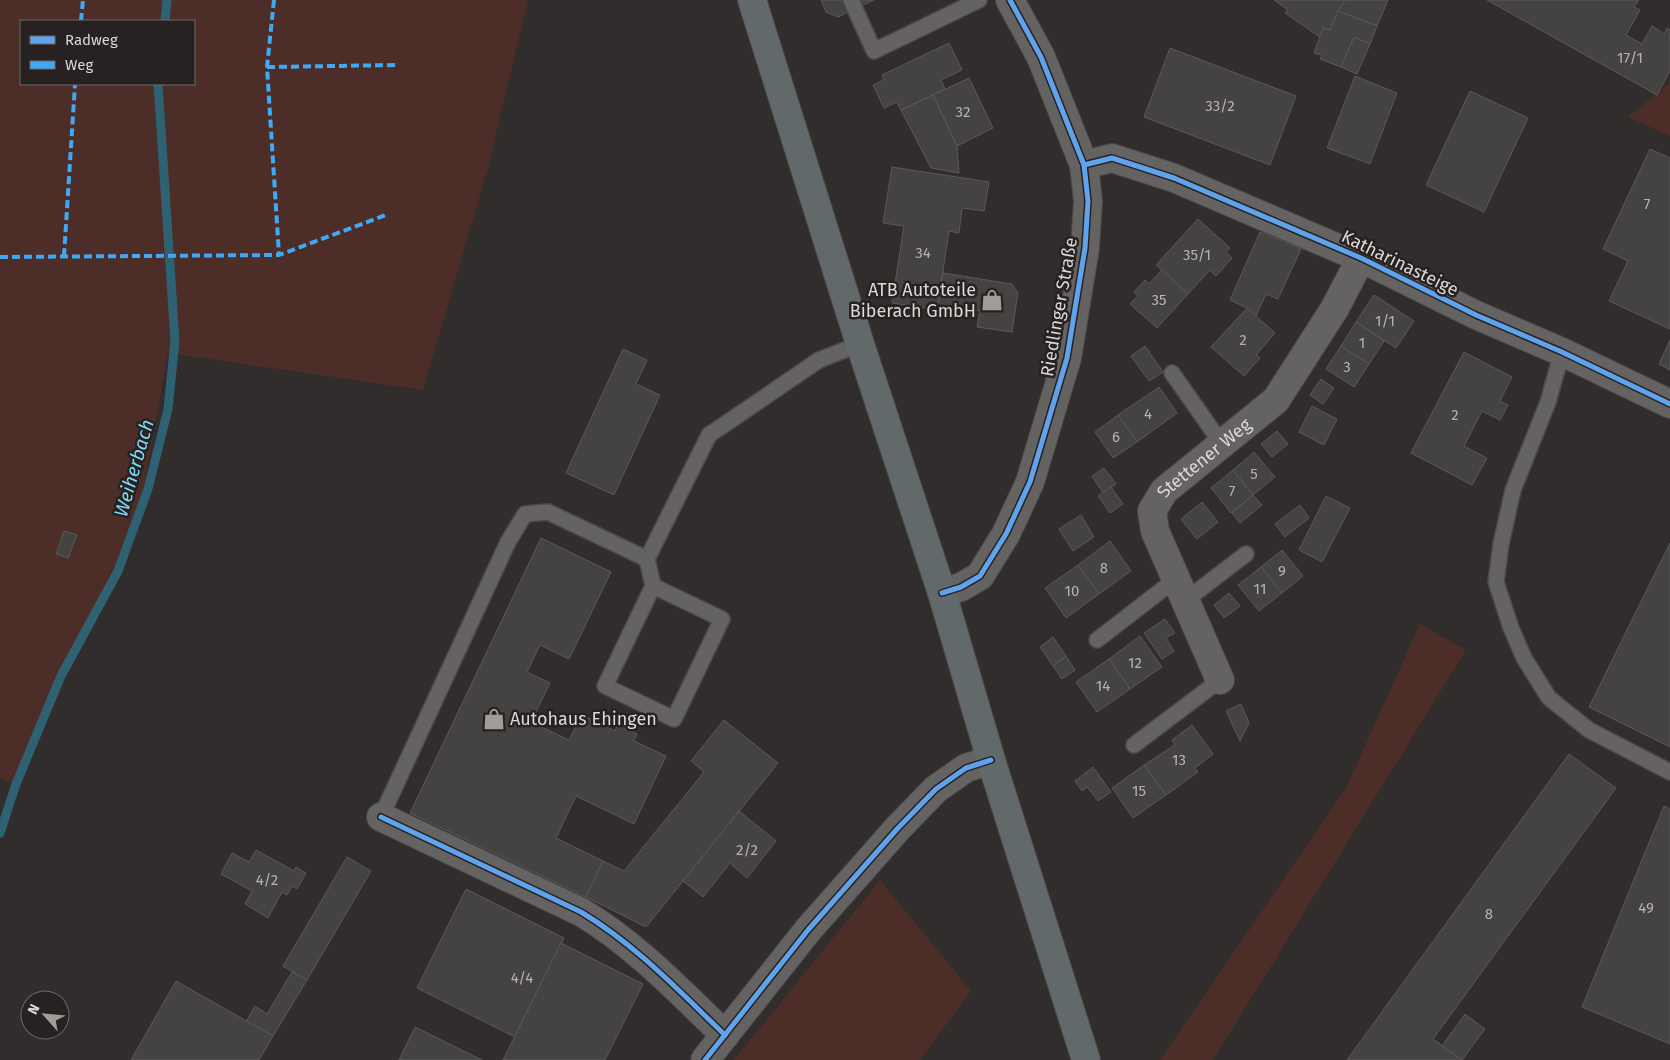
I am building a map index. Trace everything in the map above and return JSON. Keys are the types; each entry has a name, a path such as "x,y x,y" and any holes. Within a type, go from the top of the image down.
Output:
{"main road":[{"path":"752,0 860,344 942,593 1086,1060"}],"street":[{"name":"Riedlinger Straße","path":"942,593 961,587 980,576 1006,534 1030,482 1067,358 1082,268 1088,201 1084,166 1041,57 1010,0"},
{"name":"Katharinasteige","path":"1084,166 1112,158 1174,178 1361,258 1476,315 1562,352 1670,404"},
{"name":"Stettener Weg","path":"1220,680 1155,531 1152,511 1164,491 1276,400 1335,308 1361,258"},
{"path":"705,1060 808,930 898,828 936,789 966,768 992,760"},
{"path":"381,818 581,912 608,928 643,956 726,1035"}],"lane":[{"path":"851,0 874,51 979,0"},
{"path":"654,586 722,619 674,719 605,686 654,586 647,559 710,435 820,360 860,344"},
{"path":"1562,352 1548,402 1513,490 1496,582 1514,636 1524,658 1549,698 1588,730 1670,772"},
{"path":"1172,373 1222,444"},
{"path":"381,818 508,542 526,514 548,512 647,559"},
{"path":"1097,640 1246,554"},
{"path":"1134,745 1220,680"}],"shaded area":[{"path":"0,0 528,0 488,168 423,390 168,353 144,487 116,566 59,676 12,783 0,778"},
{"path":"1670,83 1670,136 1628,117"},
{"path":"1420,624 1466,650 1213,1060 1160,1060 1346,788"},
{"path":"880,880 971,991 920,1060 734,1060"}],"building":[{"path":"821,0 874,0 838,17 826,12"},
{"path":"1274,0 1345,0 1330,30 1323,28 1320,37 1285,13 1288,10"},
{"path":"1345,0 1388,0 1377,26 1338,11"},
{"path":"1487,0 1639,0 1634,7 1640,10 1626,35 1642,44 1652,26 1664,34 1667,28 1670,30 1670,71 1657,95"},
{"path":"1338,11 1377,26 1370,44 1354,37 1341,67 1320,59 1322,55 1314,53 1323,28 1330,30"},
{"path":"1354,37 1370,44 1357,74 1341,67"},
{"path":"949,43 962,70 941,80 945,89 901,110 897,102 884,108 873,85 884,80 882,75"},
{"path":"1170,48 1296,96 1270,165 1144,117"},
{"path":"1355,76 1397,93 1370,164 1327,148"},
{"path":"969,78 993,128 957,146 933,95"},
{"path":"1470,91 1528,118 1484,212 1426,185"},
{"path":"933,95 957,146 959,173 931,168 901,110"},
{"path":"1650,149 1670,158 1670,329 1609,301 1628,261 1603,249"},
{"path":"892,167 989,182 984,211 962,208 959,233 949,231 937,310 892,303 904,226 883,223"},
{"path":"1198,219 1230,248 1226,252 1232,258 1216,276 1210,270 1188,294 1156,265"},
{"path":"1260,232 1301,249 1278,299 1266,294 1256,316 1247,308 1230,300"},
{"path":"1162,270 1188,294 1157,328 1130,304 1138,296 1134,292 1145,280 1149,284"},
{"path":"943,273 1012,284 1018,293 1012,332 977,327 980,311 961,308 960,314 937,310"},
{"path":"1374,295 1414,321 1396,348 1356,322"},
{"path":"1247,308 1275,333 1256,355 1260,358 1244,376 1211,347"},
{"path":"1356,322 1384,341 1369,364 1341,346"},
{"path":"1670,340 1670,370 1659,364"},
{"path":"1145,346 1163,372 1149,381 1131,356"},
{"path":"1341,346 1369,364 1354,387 1326,369"},
{"path":"623,349 647,360 636,384 660,395 614,495 566,473"},
{"path":"1464,352 1512,377 1500,401 1508,405 1500,420 1482,411 1464,446 1487,458 1472,485 1411,453"},
{"path":"1321,379 1334,388 1323,404 1310,395"},
{"path":"1159,387 1177,413 1137,442 1118,415"},
{"path":"1312,406 1337,419 1324,445 1299,432"},
{"path":"1118,415 1137,442 1113,458 1095,432"},
{"path":"1277,431 1288,444 1272,457 1261,444"},
{"path":"1254,452 1275,477 1253,495 1233,470"},
{"path":"1104,468 1116,484 1103,493 1092,476"},
{"path":"1233,470 1253,495 1231,513 1211,488"},
{"path":"1111,487 1123,504 1110,513 1098,496"},
{"path":"1253,495 1262,505 1240,523 1232,513"},
{"path":"1326,496 1350,508 1322,562 1299,550"},
{"path":"1202,502 1218,522 1197,539 1181,519"},
{"path":"1300,505 1309,518 1285,537 1275,524"},
{"path":"1081,515 1094,537 1073,551 1059,529"},
{"path":"64,531 77,535 68,558 56,554"},
{"name":"Autohaus Ehingen","path":"541,538 611,572 569,659 540,645 527,672 550,683 531,722 569,740 582,715 615,731 618,724 637,734 634,741 666,756 634,824 576,796 556,838 603,861 586,897 410,813"},
{"path":"1110,541 1131,571 1099,594 1078,565"},
{"path":"1670,543 1670,747 1589,707"},
{"path":"1282,550 1303,576 1282,593 1261,567"},
{"path":"1078,565 1099,594 1066,618 1045,588"},
{"path":"1261,567 1282,593 1259,611 1238,585"},
{"path":"1229,593 1240,606 1224,618 1214,605"},
{"path":"1165,619 1175,633 1166,638 1174,651 1162,659 1144,633"},
{"path":"1140,636 1162,667 1130,689 1109,659"},
{"path":"1053,637 1066,656 1053,666 1040,647"},
{"path":"1066,656 1075,670 1062,679 1053,666"},
{"path":"1109,659 1130,689 1097,712 1076,682"},
{"path":"1241,704 1249,723 1240,741 1226,711"},
{"path":"724,720 778,763 646,927 586,897 603,861 624,871 704,772 691,761"},
{"path":"1192,725 1213,754 1195,768 1198,772 1166,795 1144,765 1175,745 1172,740"},
{"path":"1569,754 1616,788 1433,1039 1462,1060 1347,1060"},
{"path":"1144,765 1166,795 1133,818 1112,788"},
{"path":"1093,767 1111,792 1098,801 1087,787 1082,791 1075,781"},
{"path":"1664,806 1670,809 1670,1044 1582,1007"},
{"path":"739,811 776,841 747,878 730,863 703,897 683,881"},
{"path":"256,850 294,871 296,867 306,873 297,889 292,886 287,895 282,892 268,918 245,904 252,891 221,874 232,853 249,862"},
{"path":"347,857 371,871 307,980 283,966"},
{"path":"466,889 564,938 515,1037 417,988"},
{"path":"561,943 643,984 605,1060 503,1060"},
{"path":"292,972 307,980 273,1036 246,1022 255,1006 267,1014"},
{"path":"176,981 273,1036 259,1060 131,1060"},
{"path":"1465,1014 1485,1029 1462,1060 1442,1046"},
{"path":"415,1027 482,1060 399,1060"}],"waterway":[{"name":"Weiherbach","path":"165,20 167,0"},
{"name":"Weiherbach","path":"0,833 16,784 61,676 118,571 148,489 168,409 175,341 158,85"}],"marked path":[{"path":"81,20 83,0"},
{"path":"274,0 267,67 279,255"},
{"path":"267,67 396,65"},
{"path":"64,256 75,85"},
{"path":"0,257 279,255 386,215"}],"cycle path":[{"path":"942,593 961,587 980,576 1006,534 1030,482 1067,358 1085,248 1088,201 1084,165 1041,57 1010,0"},
{"path":"1084,165 1112,158 1174,178 1361,258 1476,315 1562,352 1670,404"},
{"path":"705,1060 808,930 898,828 936,789 966,768 991,760"},
{"path":"381,817 581,912 639,954 725,1035"}],"place":[{"name":"ATB Autoteile Biberach GmbH","path":"992,300"},
{"name":"Autohaus Ehingen","path":"494,719"}]}
